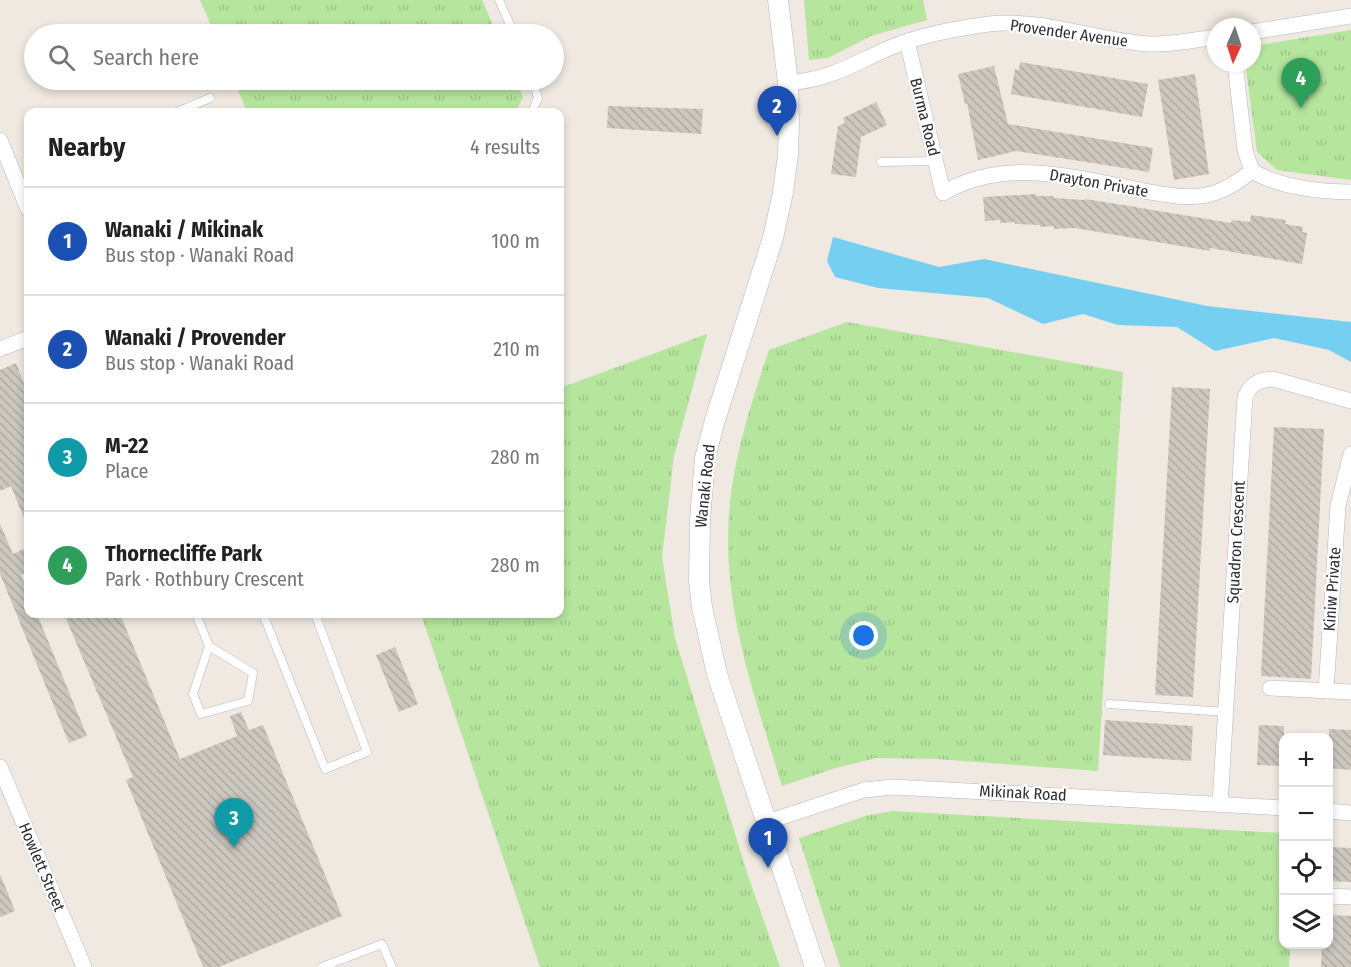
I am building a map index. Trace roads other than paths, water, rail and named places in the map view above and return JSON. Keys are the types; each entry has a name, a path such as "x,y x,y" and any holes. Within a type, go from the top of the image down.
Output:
{"street":[{"name":"Wanaki Road","path":"778,0 788,83 788,155 783,192 770,248 710,436 702,482 699,581 706,631 717,674 815,967"},
{"path":"1261,31 1351,16"},
{"name":"Provender Avenue","path":"788,83 827,77 907,41 941,32 1010,22 1149,44 1207,38"},
{"name":"Burma Road","path":"907,41 943,194"},
{"path":"1235,72 1245,150 1252,171 1285,183 1336,192 1351,192"},
{"path":"0,140 24,199"},
{"name":"Drayton Private","path":"943,194 957,185 986,175 1024,172 1053,174 1172,196 1201,196 1228,187 1252,171"},
{"path":"0,349 24,340"},
{"name":"Squadron Crescent","path":"1220,804 1244,407 1248,389 1262,380 1273,379 1351,401"},
{"name":"Kiniw Private","path":"1326,691 1351,454"},
{"path":"1270,688 1351,692"},
{"name":"Howlett Street","path":"0,767 83,967"},
{"name":"Mikinak Road","path":"768,822 864,790 886,787 1279,808"},
{"path":"1333,812 1351,813"},
{"path":"1333,896 1351,897"}],"lane":[{"path":"499,0 510,24"},
{"path":"534,108 538,98 536,90"},
{"path":"186,108 210,98"},
{"path":"881,162 936,161"},
{"path":"198,618 209,646 253,673 248,701 201,714 193,694 209,646"},
{"path":"265,618 325,769 367,752 317,618"},
{"path":"1108,704 1226,712"},
{"path":"322,967 382,944 392,967"}],"water":[{"path":"833,237 939,267 984,259 1207,306 1351,322 1351,362 1329,350 1274,338 1215,351 1177,327 1118,325 1083,314 1043,324 988,298 878,288 835,277 827,261"}],"place":[{"name":"Thornecliffe Park","path":"1301,108"},
{"name":"Wanaki / Provender","path":"777,136"},
{"name":"M-22","path":"234,848"},
{"name":"Wanaki / Mikinak","path":"768,868"}]}
